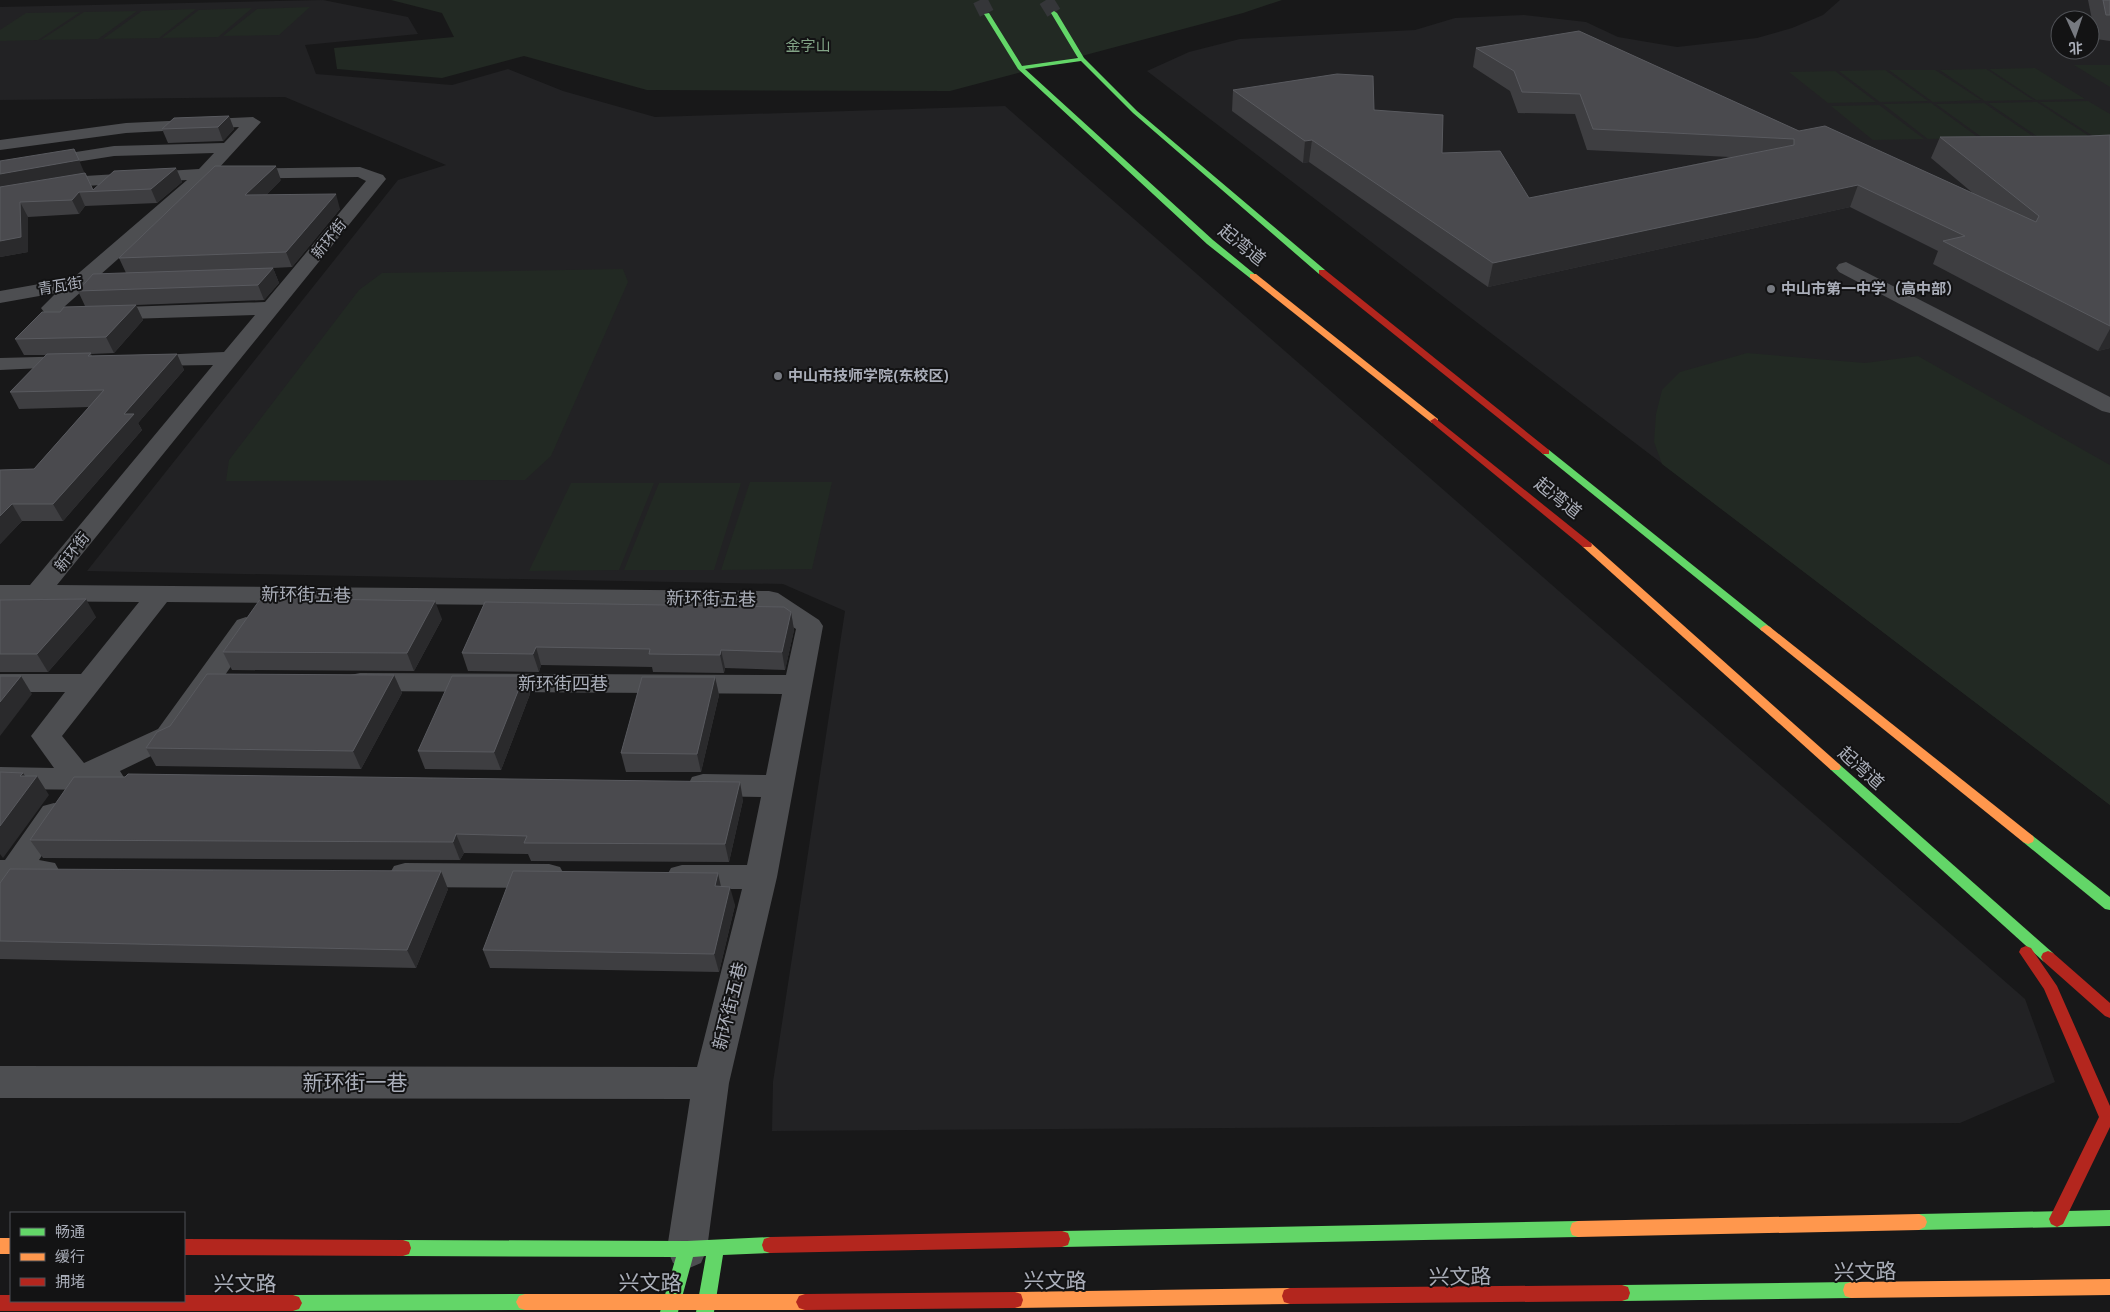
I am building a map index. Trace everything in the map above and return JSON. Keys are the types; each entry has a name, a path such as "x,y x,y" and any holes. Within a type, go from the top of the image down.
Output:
{"main road":[{"name":"起湾道","path":"1054,13 1082,60 1135,112 1324,274 2110,905"},
{"name":"起湾道","path":"987,14 1020,68 1210,242 1562,523 2110,1012"},
{"path":"1020,68 1082,60"},
{"path":"2004,919 2050,986 2107,1117 2057,1219"},
{"name":"兴文路","path":"185,1246 687,1249 804,1244 2110,1218"},
{"path":"706,1307 716,1247"},
{"path":"671,1307 687,1249"},
{"name":"兴文路","path":"0,1303 706,1307 2110,1287"},
{"path":"2081,1288 2110,1298"}],"street":[{"path":"0,145 102,130 184,123 253,122 204,174 51,308 64,315 272,308"},
{"path":"0,169 114,151 228,148"},
{"name":"新环街","path":"0,196 85,180 204,174 360,172 377,180 38,592"},
{"path":"1846,268 2110,406"},
{"path":"270,276 300,275"},
{"name":"青瓦街","path":"0,297 80,282 114,281"},
{"path":"125,361 231,358"},
{"path":"0,364 96,362"},
{"name":"新环街五巷","path":"0,593 769,599 810,626 761,877 711,1083 687,1249"},
{"path":"79,778 46,736 161,593"},
{"path":"5,878 79,778 168,736 269,595"},
{"path":"207,681 237,681"},
{"name":"新环街四巷","path":"335,682 798,686"},
{"path":"0,683 89,683"},
{"path":"0,778 138,779"},
{"path":"680,785 779,786"},
{"path":"5,878 73,872"},
{"path":"372,874 582,876"},
{"path":"651,876 761,877"},
{"name":"新环街一巷","path":"0,1082 711,1083"}],"shaded area":[{"name":"中山市技师学院(东校区)","path":"323,0 408,17 418,34 305,45 316,74 452,85 508,69 563,91 655,117 1005,106 2025,999 2055,1082 1960,1123 772,1131 773,1082 845,611 783,584 87,571 398,180 446,165 285,97 0,100 0,7"},
{"name":"中山市第一中学（高中部）","path":"1840,0 2110,0 2110,805 1147,71 1189,52 1240,39 1415,30 1455,18 1524,15 1586,22 1618,37 1677,47 1757,38 1792,28 1823,15"}],"green space":[{"name":"金字山","path":"391,0 1282,0 1243,13 950,91 647,90 524,56 442,78 337,69 334,48 454,37 442,13"},
{"path":"310,7 279,35 223,36 257,9"},
{"path":"252,8 218,37 162,38 199,10"},
{"path":"196,9 159,38 103,39 142,11"},
{"path":"137,11 98,39 41,40 84,12"},
{"path":"80,12 38,40 0,41 0,30 26,13"},
{"path":"2074,65 2110,65 2110,87"},
{"path":"2035,68 2085,99 2036,100 1989,69"},
{"path":"1986,69 2033,100 1985,101 1940,70"},
{"path":"1885,70 1928,101 1880,102 1839,71"},
{"path":"1889,70 1935,70 1981,100 1933,102"},
{"path":"1835,71 1876,102 1828,103 1789,72"},
{"path":"2088,101 2110,114 2110,136 2093,136 2040,102"},
{"path":"2037,102 2089,136 2038,137 1988,103"},
{"path":"1931,103 1979,138 1928,139 1883,104"},
{"path":"1984,103 2034,137 1983,138 1936,104"},
{"path":"1879,105 1924,139 1873,140 1831,106"},
{"path":"623,269 628,282 551,456 525,480 226,481 229,460 359,290 382,273"},
{"path":"1747,353 1865,363 1918,356 2110,465 2110,805 1662,464 1654,442 1656,414 1662,390 1680,372"},
{"path":"750,482 832,482 812,569 721,570"},
{"path":"571,483 654,483 619,570 529,571"},
{"path":"659,483 741,483 714,570 624,570"}],"building":[{"path":"2103,0 2110,0 2110,15 2106,15"},
{"path":"1579,31 1799,131 1825,126 2036,222 2039,216 1940,137 2110,135 2110,326 1943,241 1965,236 1858,185 1493,263 1312,140 1305,141 1233,90 1337,74 1373,76 1374,110 1443,115 1442,153 1500,151 1529,198 1794,145 1794,139 1593,129 1580,94 1522,92 1514,71 1476,48"},
{"path":"229,116 218,127 162,129 174,118"},
{"path":"74,149 79,160 0,174 0,161"},
{"path":"215,166 276,166 245,195 336,194 286,252 119,258"},
{"path":"176,168 151,189 79,192 72,200 20,202 21,237 0,241 0,187 85,173 93,190 114,171"},
{"path":"273,268 258,285 78,291 93,274"},
{"path":"136,305 106,337 15,339 42,312 60,312 64,307"},
{"path":"91,353 88,356 177,354 124,414 134,414 53,504 12,504 0,516 0,470 34,469 104,390 10,392 47,354"},
{"path":"261,598 435,601 407,653 223,652"},
{"path":"86,599 37,654 0,654 0,600"},
{"path":"485,602 784,607 791,612 782,652 721,650 720,655 649,654 650,649 536,647 533,654 462,653"},
{"path":"207,674 394,675 353,751 146,748 157,732 170,726"},
{"path":"0,676 21,676 0,702"},
{"path":"452,676 524,676 494,752 418,751"},
{"path":"642,677 715,677 697,754 621,753"},
{"path":"0,772 23,773 20,776 37,776 0,826"},
{"path":"128,774 740,782 725,844 524,843 527,836 456,834 453,842 30,840 74,777 125,777"},
{"path":"10,869 441,871 407,950 0,941 0,883"},
{"path":"513,871 718,873 715,886 730,887 714,954 483,950"}],"tunnel":[{"path":"980,0 987,14"},
{"path":"1046,0 1054,13"}],"traffic: fast":[{"path":"1054,13 1082,59 1135,112 1322,272"},
{"path":"987,14 1020,68 1210,242 1253,276"},
{"path":"1020,68 1082,59"},
{"path":"1546,452 1766,629"},
{"path":"1835,767 2048,957"},
{"path":"2028,839 2110,905"},
{"path":"1919,1222 2110,1218"},
{"path":"1062,1239 1578,1229"},
{"path":"403,1248 687,1249 770,1245"},
{"path":"705,1312 716,1247"},
{"path":"669,1312 687,1249"},
{"path":"1622,1293 1851,1290"},
{"path":"293,1303 525,1302"}],"traffic: slow":[{"path":"1253,276 1435,421"},
{"path":"1587,545 1835,767"},
{"path":"1766,629 2028,839"},
{"path":"1578,1229 1919,1222"},
{"path":"0,1246 10,1246"},
{"path":"1851,1290 2110,1287"},
{"path":"1015,1300 1290,1296"},
{"path":"525,1302 805,1302"}],"traffic: jam":[{"path":"1322,272 1546,452"},
{"path":"1435,421 1587,545"},
{"path":"2026,952 2050,986 2107,1117 2057,1219"},
{"path":"2048,957 2110,1012"},
{"path":"770,1245 1062,1239"},
{"path":"185,1247 403,1248"},
{"path":"1290,1296 1622,1293"},
{"path":"805,1302 1015,1300"},
{"path":"0,1303 293,1303"}],"place":[{"name":"中山市第一中学（高中部）","path":"1771,289"},
{"name":"中山市技师学院(东校区)","path":"778,376"}]}
